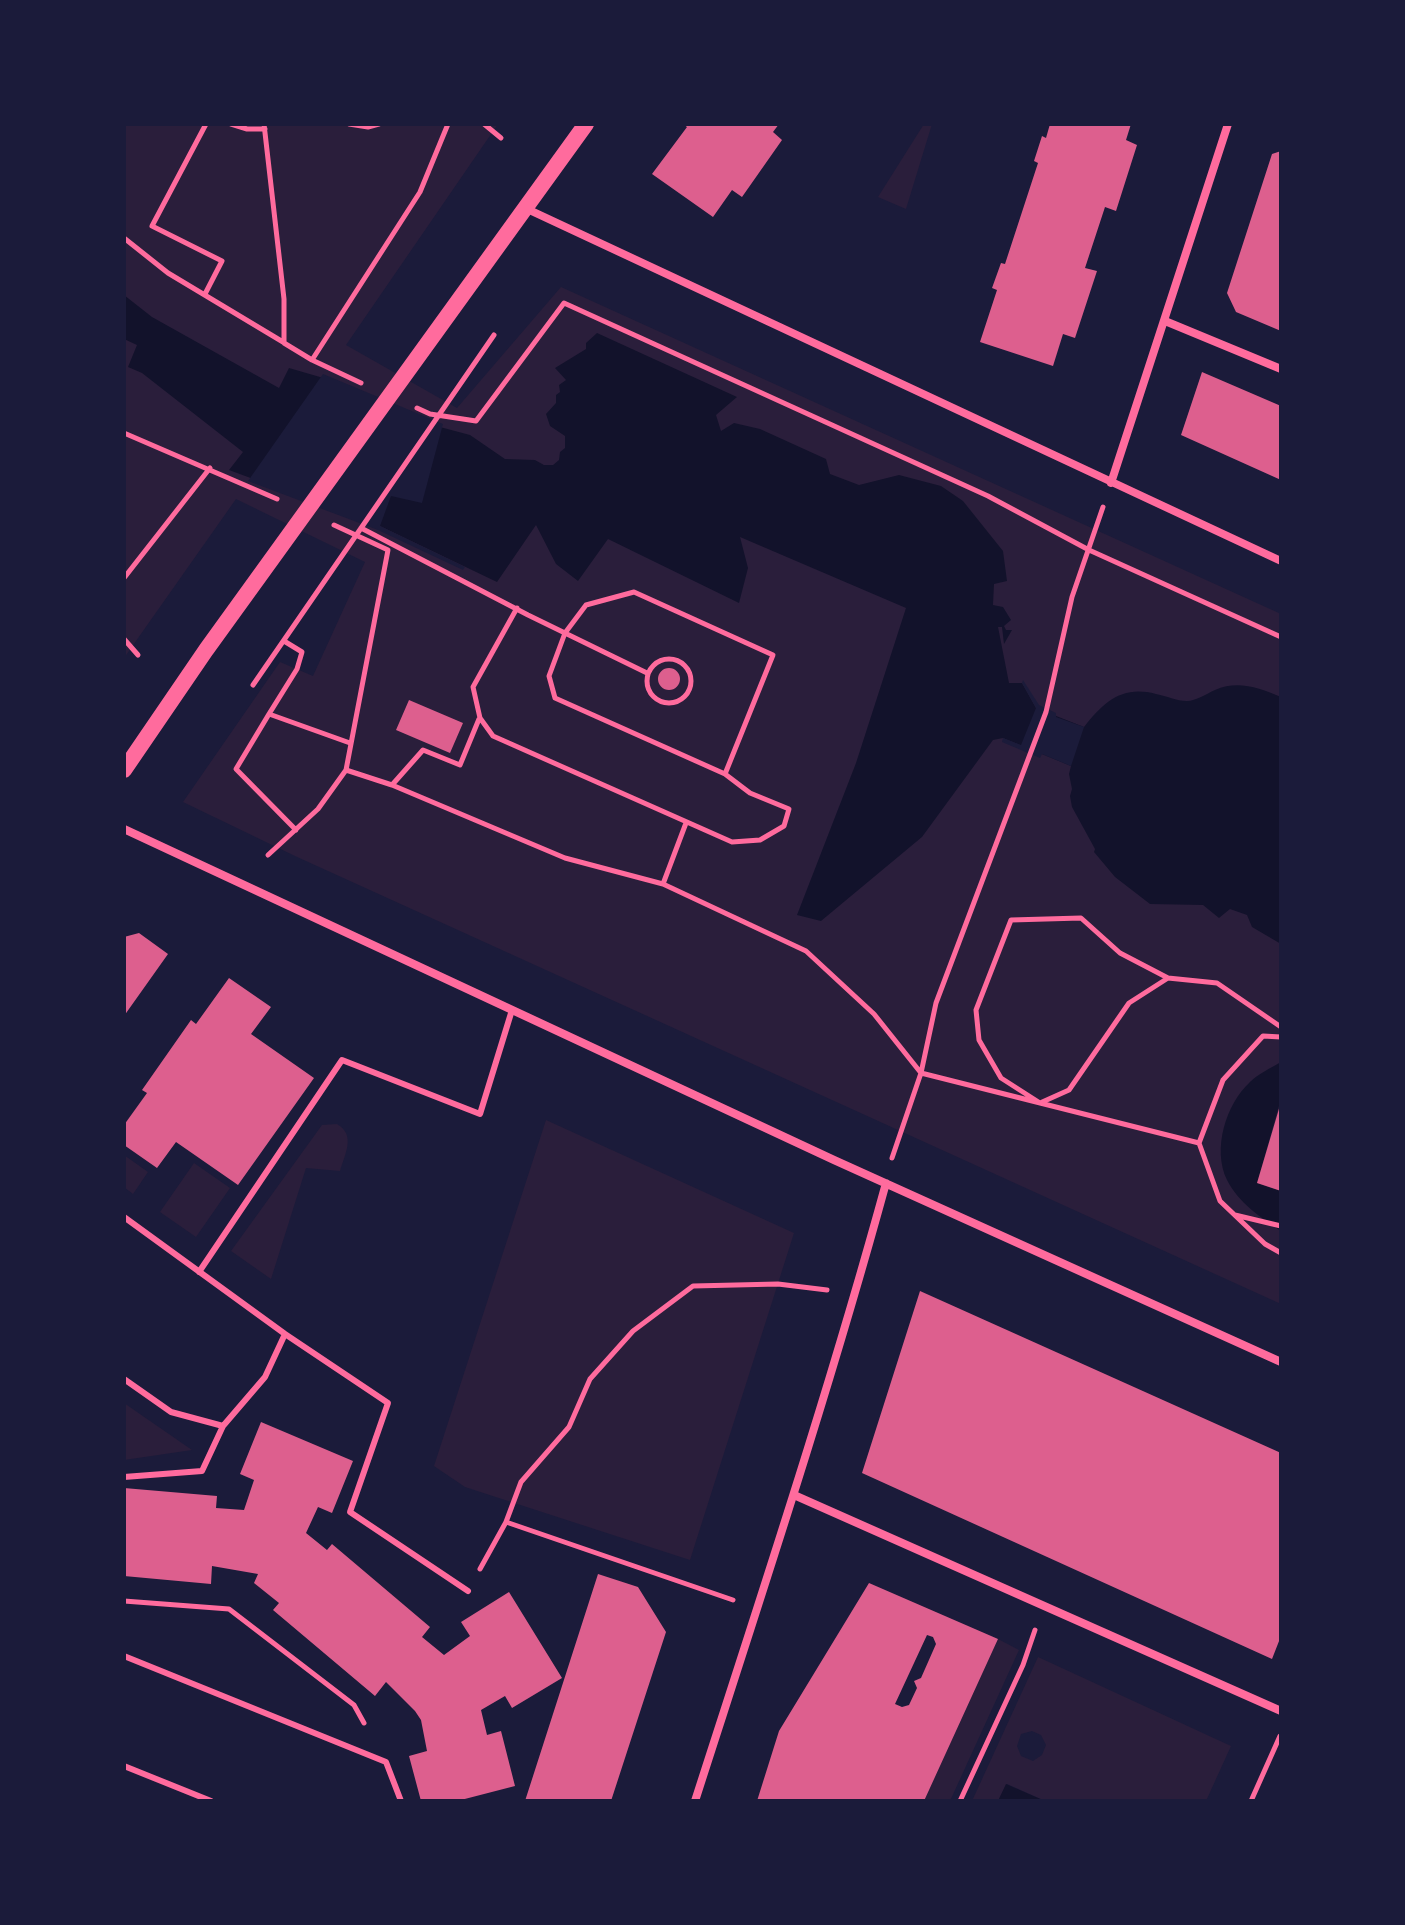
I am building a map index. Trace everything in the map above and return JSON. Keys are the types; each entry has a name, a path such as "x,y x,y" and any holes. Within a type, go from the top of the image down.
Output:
{"main road":[{"path":"124,770 206,650 586,124"}],"street":[{"path":"1111,483 1228,124"},
{"path":"524,207 1281,561"},
{"path":"1165,321 1281,369"},
{"path":"124,829 886,1183 1281,1362"},
{"path":"695,1801 794,1495 886,1183"},
{"path":"794,1495 1281,1711"}],"lane":[{"path":"199,1272 342,1060 480,1114 512,1010"},
{"path":"124,1217 285,1334 388,1403 350,1512 468,1591"},
{"path":"124,1477 202,1471 223,1426 265,1377 285,1334"},
{"path":"124,1379 171,1412 223,1426"},
{"path":"124,1656 386,1762 401,1801"},
{"path":"124,1766 211,1801"}],"path":[{"path":"205,294 222,261 152,226 206,124"},
{"path":"231,124 247,129 264,127 284,299 284,343"},
{"path":"349,124 368,127 379,124"},
{"path":"312,360 420,192 448,124"},
{"path":"484,124 501,138"},
{"path":"124,238 168,273 312,360 364,384"},
{"path":"404,402 430,414 476,421 564,303 988,496 1089,550 1281,637"},
{"path":"253,685 494,335"},
{"path":"124,433 278,499"},
{"path":"124,578 210,468"},
{"path":"886,1183 899,1131 921,1073 936,1003 1046,712 1072,597 1111,483"},
{"path":"268,855 318,809 346,770 369,660 388,550 333,525"},
{"path":"361,528 647,673"},
{"path":"517,608 473,687 480,718 493,736 732,842 760,840 784,826 789,809 750,793 725,774 555,698 549,676 565,633 586,605 634,592 773,655 725,774"},
{"path":"124,639 138,655"},
{"path":"284,641 302,652 297,669 236,769 296,830"},
{"path":"669,658 682,663 688,670 690,687 685,697 666,703 653,697 646,686 647,673 656,662 669,658"},
{"path":"269,714 350,743"},
{"path":"392,785 423,750 460,765 480,718"},
{"path":"346,770 392,785 565,858 663,884 806,951 874,1014 921,1073 1199,1143"},
{"path":"663,884 686,823"},
{"path":"1040,1103 1001,1078 979,1040 976,1010 1011,920 1081,918 1120,953 1168,978 1217,983 1281,1027"},
{"path":"1040,1103 1069,1090 1129,1003 1168,978"},
{"path":"1281,1037 1263,1036 1223,1080 1199,1143 1220,1201 1265,1244 1281,1253"},
{"path":"1233,1214 1281,1226"},
{"path":"468,1591 506,1522 521,1482 569,1427 590,1379 633,1331 693,1286 778,1284 855,1294"},
{"path":"506,1522 757,1609"},
{"path":"124,1601 229,1609 354,1705 386,1762"},
{"path":"960,1801 1023,1665 1044,1606"},
{"path":"1251,1801 1281,1735"}],"shaded area":[{"path":"124,124 498,124 346,345 457,408 561,287 1281,614 1281,1304 295,856 183,802 280,662 313,676 365,562 236,499 124,658"},
{"path":"924,124 932,124 906,209 878,197"},
{"path":"124,295 152,317 279,388 289,368 320,377 440,427 470,435 505,459 535,460 544,465 553,465 559,460 560,452 565,448 565,436 550,426 546,414 556,403 559,385 566,380 555,368 586,349 586,343 597,333 737,397 716,415 721,431 734,423 760,429 826,459 830,474 859,485 899,475 941,486 963,501 1003,551 1007,581 994,584 993,605 1003,607 1011,620 1004,626 1006,630 1012,630 1004,644 1002,627 998,627 1009,683 1022,683 1036,708 1084,727 1107,703 1133,692 1187,701 1224,687 1240,685 1281,697 1281,944 1252,927 1247,915 1230,909 1219,918 1203,905 1150,904 1115,877 1094,852 1072,807 1071,766 1003,738 993,740 922,837 821,921 797,915 856,763 906,608 740,537 748,568 739,603 608,539 578,581 556,564 536,525 497,582 380,526 229,470 243,452 142,373 128,367 137,345 124,339"},
{"path":"1281,1062 1281,1099 1257,1183 1281,1191 1281,1231 1244,1202 1227,1180 1221,1141 1228,1115 1242,1091 1253,1079"},
{"path":"546,1120 794,1233 690,1560 465,1487 434,1466"},
{"path":"337,1124 343,1128 348,1139 340,1171 306,1168 271,1279 231,1251 322,1125"},
{"path":"124,1155 148,1172 133,1194 124,1187"},
{"path":"194,1163 230,1188 196,1237 160,1212"},
{"path":"124,1403 192,1450 124,1460"},
{"path":"998,1639 1019,1650 950,1801 924,1801"},
{"path":"1038,1657 1231,1746 1206,1801 1045,1801 1007,1784 998,1801 972,1801","holes":["1032,1731 1041,1735 1046,1745 1042,1755 1033,1761 1021,1756 1017,1746 1021,1734"]},
{"path":"1006,1784 1045,1801 998,1801"}],"pier":[{"path":"323,374 443,424 422,503 391,496 380,526 465,567 463,570 378,530 248,481"},
{"path":"1023,680 1039,705 1056,713 1056,717 1084,727 1071,766 1042,754 1040,758 1002,742 1003,738 1021,745 1036,708"}],"building":[{"path":"683,124 779,124 773,132 782,140 742,197 732,190 713,217 652,174 687,127"},
{"path":"1050,124 1131,124 1126,140 1137,145 1116,211 1105,207 1085,268 1097,271 1075,338 1063,334 1053,366 980,342 997,290 992,288 1001,263 1005,264 1038,163 1034,161 1042,136 1046,138"},
{"path":"1281,151 1281,331 1236,312 1227,293 1272,154"},
{"path":"1202,372 1281,406 1281,480 1181,435"},
{"path":"669,668 677,671 680,679 677,687 669,690 661,687 658,679 661,671"},
{"path":"409,700 463,723 450,753 396,730"},
{"path":"139,933 168,954 124,1016 124,937"},
{"path":"229,978 271,1007 251,1034 314,1078 238,1185 176,1142 157,1168 124,1145 124,1125 147,1093 142,1090 191,1020 196,1024"},
{"path":"1281,1102 1281,1191 1257,1183"},
{"path":"920,1291 1281,1453 1281,1636 1272,1659 862,1473"},
{"path":"261,1422 353,1461 332,1513 318,1507 306,1533 327,1550 332,1544 430,1627 422,1637 444,1655 470,1636 461,1622 509,1592 562,1678 512,1708 505,1696 481,1710 487,1735 501,1731 515,1786 457,1801 421,1801 409,1756 427,1751 421,1720 415,1711 386,1682 375,1696 273,1610 279,1603 254,1583 258,1574 212,1566 211,1584 124,1576 124,1488 217,1496 216,1508 244,1510 254,1480 240,1474"},
{"path":"598,1574 638,1587 666,1632 611,1801 525,1801"},
{"path":"869,1583 998,1639 924,1801 757,1801 779,1731","holes":["927,1635 933,1637 936,1644 921,1678 914,1681 917,1688 909,1705 902,1707 895,1704"]}]}
